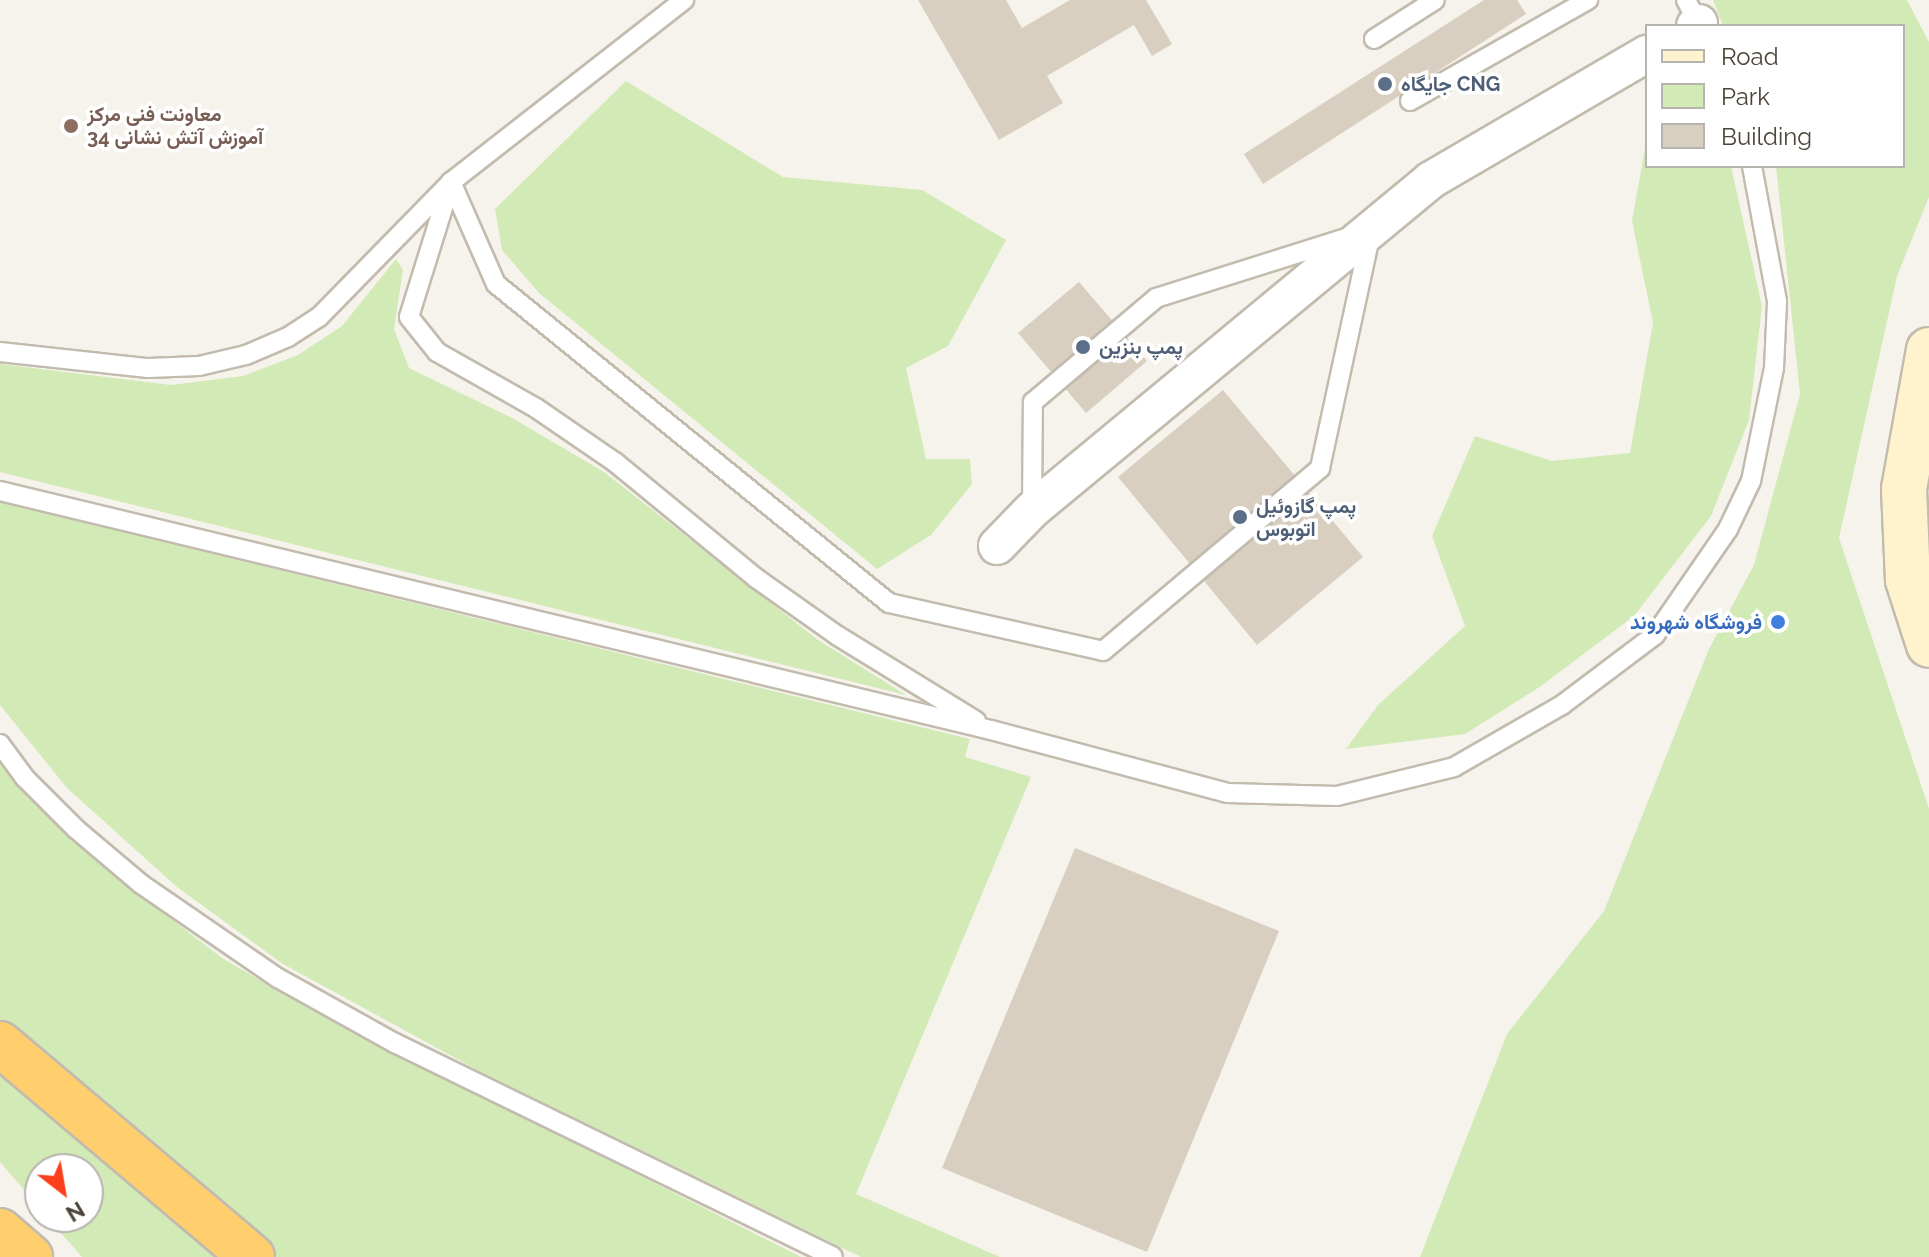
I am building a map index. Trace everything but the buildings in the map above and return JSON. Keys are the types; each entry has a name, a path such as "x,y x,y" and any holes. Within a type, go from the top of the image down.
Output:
{"highway":[{"path":"0,1044 252,1257"},
{"path":"0,1232 22,1257"},
{"path":"0,1232 30,1257"}],"main road":[{"path":"1929,350 1904,489 1908,580 1929,645"}],"street":[{"path":"997,546 1032,510 1431,180 1645,55"}],"lane":[{"path":"0,352 148,368 199,366 246,355 319,317 451,182 684,0"},
{"path":"1374,39 1435,0"},
{"path":"1410,101 1588,0"},
{"path":"0,491 991,730 1228,793 1337,796 1454,767 1562,705 1655,635 1728,529 1751,481 1768,411 1777,301 1752,168"},
{"path":"451,182 496,284 889,603 1103,651 1320,468 1371,230 1156,298 1033,402 1032,510"},
{"path":"451,182 409,317 437,352 536,408 616,463 768,587 991,730"},
{"path":"0,744 66,819 141,884 278,978 395,1043 833,1257"}],"green space":[{"path":"1713,0 1907,0 1929,42 1929,197 1897,276 1839,538 1929,809 1929,1257 1420,1257 1507,1034 1604,911 1709,649 1754,565 1800,394 1776,168 1905,168 1905,24 1722,24"},
{"path":"626,81 783,177 922,190 1006,240 948,346 906,368 926,459 970,459 972,484 931,535 877,569 539,293 502,250 495,209"},
{"path":"1645,148 1645,168 1731,168 1762,306 1749,420 1711,516 1634,616 1541,686 1465,734 1346,749 1378,705 1465,626 1432,536 1475,436 1552,461 1630,453 1653,323 1632,221"},
{"path":"396,259 403,270 394,329 409,368 512,418 604,472 818,640 906,695 0,472 0,364 171,385 243,376 298,355 342,326"},
{"path":"0,502 970,739 965,757 1031,777 856,1194 1000,1257 861,1257 481,1072 283,964 177,887 67,788 0,705"},
{"path":"0,759 36,805 114,875 222,958 313,1011 801,1257 277,1257 0,1024"},
{"path":"0,1067 101,1153 24,1153 24,1190 0,1162"},
{"path":"104,1155 224,1257 82,1257 61,1233 104,1233"}],"place":[{"name":"جایگاه CNG","path":"1385,84"},
{"name":"معاونت فنی مرکز آموزش آتش نشانی 34","path":"71,126"},
{"name":"پمپ بنزین","path":"1083,347"},
{"name":"پمپ گازوئیل اتوبوس","path":"1240,517"},
{"name":"فروشگاه شهروند","path":"1778,622"}]}
